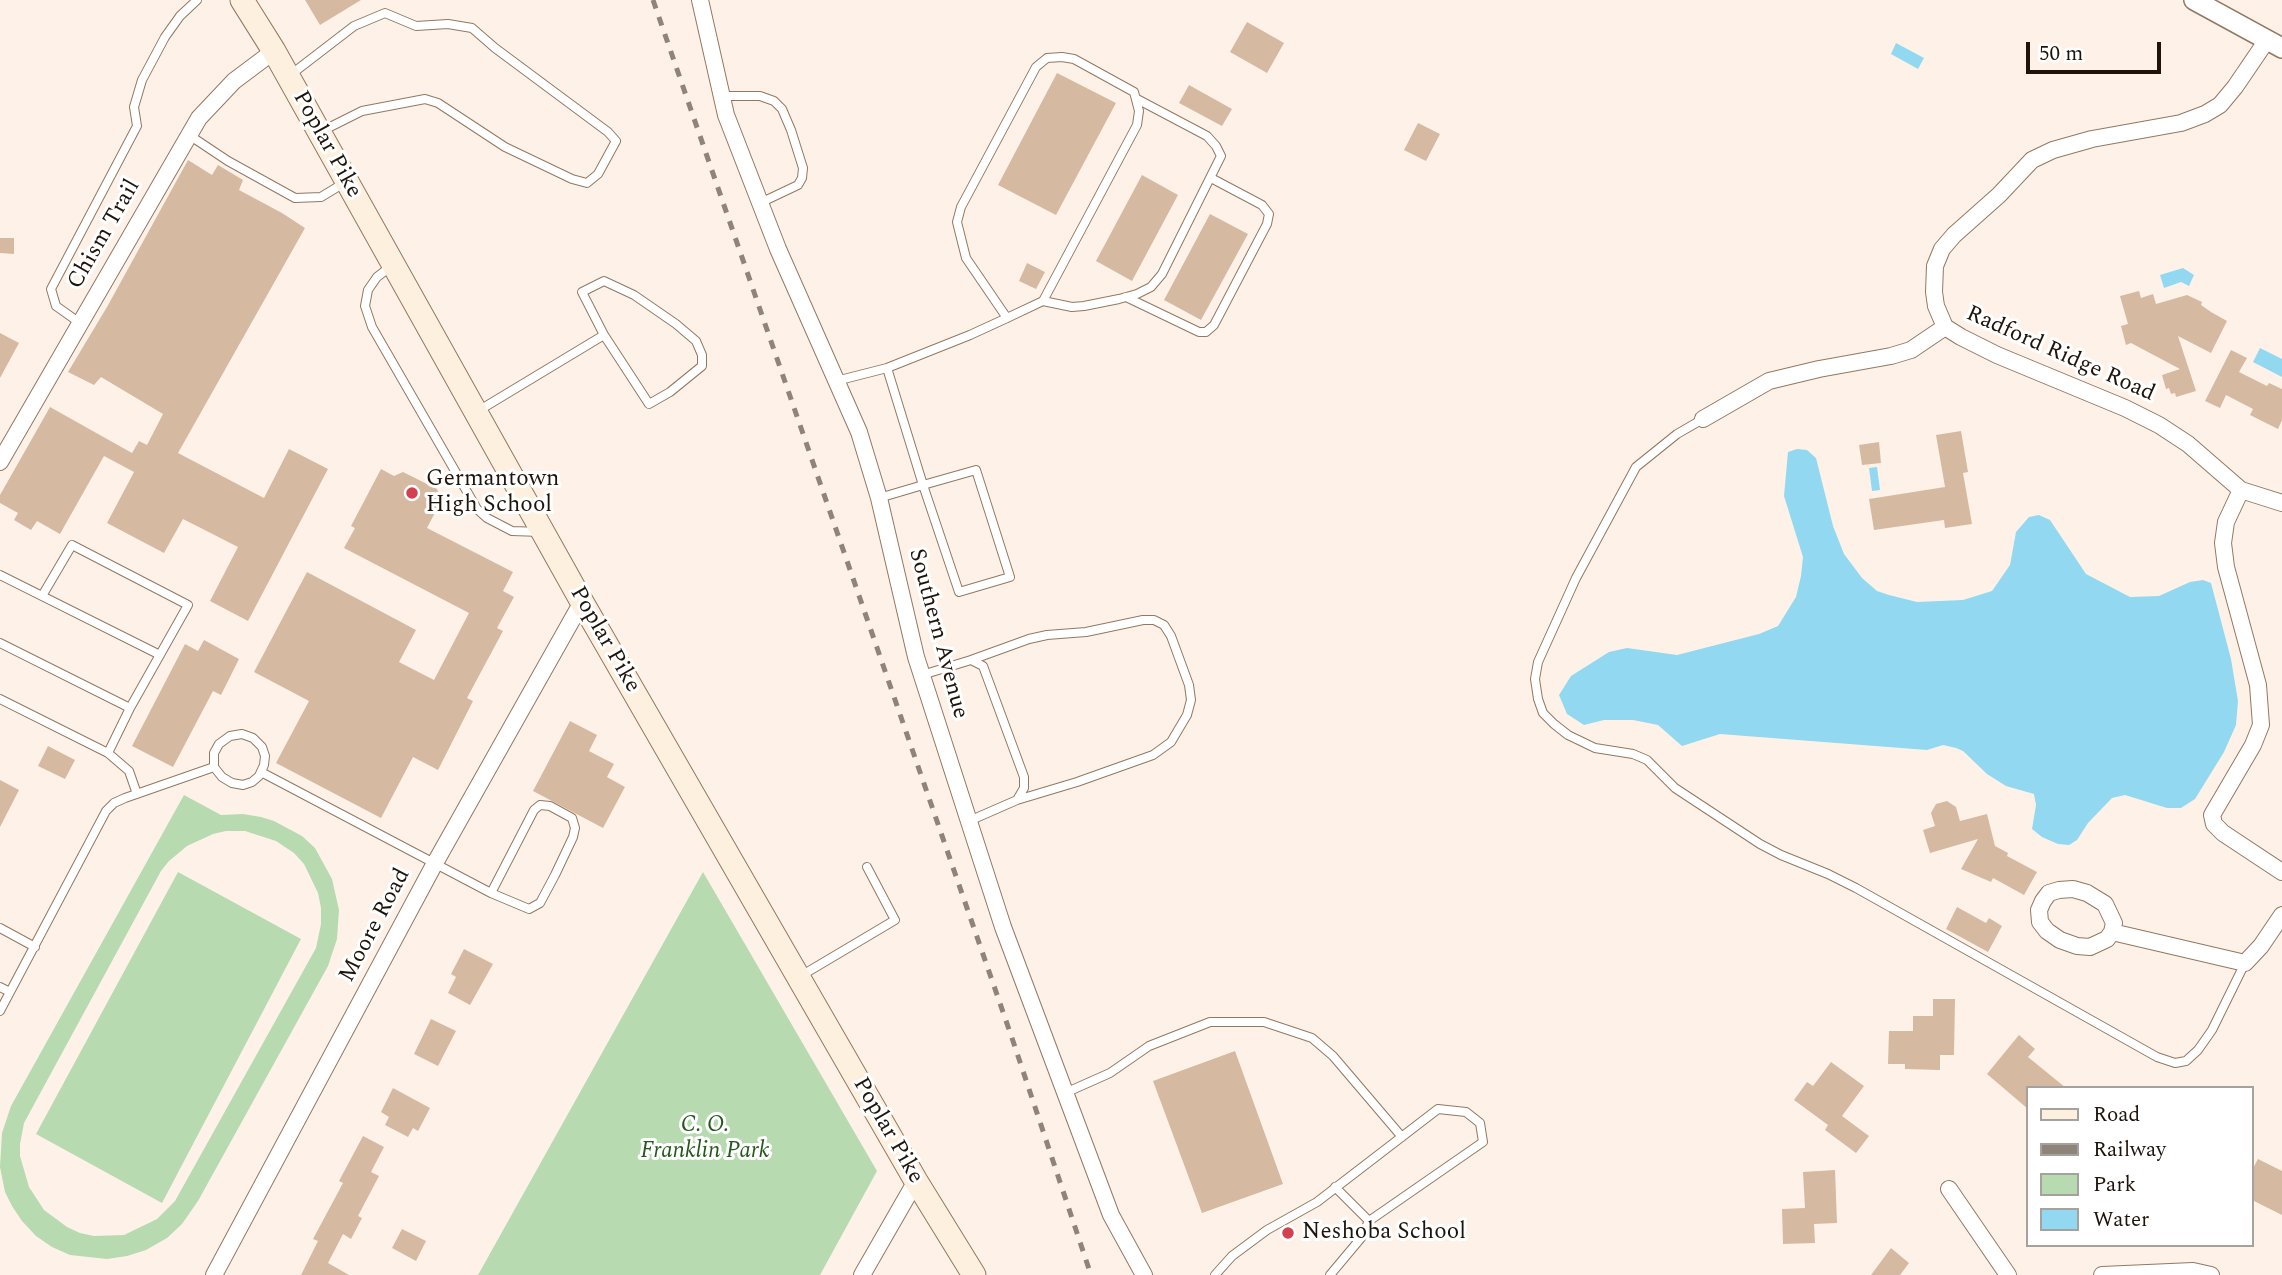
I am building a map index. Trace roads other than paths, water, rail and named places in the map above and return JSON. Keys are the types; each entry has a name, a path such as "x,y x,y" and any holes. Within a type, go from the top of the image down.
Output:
{"main road":[{"name":"Poplar Pike","path":"242,0 274,51 582,602 916,1181 974,1275"}],"street":[{"name":"Southern Avenue","path":"700,0 726,115 778,249 859,432 879,498 922,675 1003,927 1111,1215 1144,1275"},
{"path":"2194,0 2274,44"},
{"name":"Radford Ridge Road","path":"2274,44 2220,105 2204,114 2180,123 2092,139 2053,150 2032,160 1942,249 1935,266 1934,292 1936,306 1945,327 1997,355 2125,408 2176,434 2241,490 2282,502"},
{"name":"Chism Trail","path":"0,462 199,118 234,81 274,51"},
{"path":"1703,419 1769,382 1912,350 1945,327"},
{"path":"2241,490 2227,522 2223,542 2226,567 2258,685 2262,725 2212,815 2214,824 2223,833 2282,872"},
{"name":"Moore Road","path":"214,1275 435,863 582,602"},
{"path":"2073,889 2087,893 2105,904 2114,923 2112,932 2107,939 2090,947 2077,946 2060,940 2047,931 2040,922 2039,910 2049,893 2073,889"},
{"path":"2112,932 2245,964 2282,915"},
{"path":"862,1275 916,1181"},
{"path":"1949,1189 2008,1275"},
{"path":"2102,1275 2193,1271 2211,1275"}],"lane":[{"path":"80,323 56,306 51,289 137,127 134,107 142,80 165,37 180,16 197,0"},
{"path":"288,76 354,26 385,13 416,26 448,24 472,28 608,132 616,141 598,174 587,183 572,179 505,147 439,103 425,99 362,111 319,132"},
{"path":"836,381 887,369 1007,318 1043,301 1137,125 1139,111 1134,92 1074,59 1047,58 1036,67 964,201 957,222 967,258 1007,318"},
{"path":"722,96 760,96 774,101 782,108 790,130 803,168 802,178 798,185 760,203"},
{"path":"1043,301 1072,307 1126,297 1151,287 1162,274 1221,156 1207,136 1137,99"},
{"path":"189,135 228,161 295,198 321,197 347,182"},
{"path":"1126,297 1199,332 1206,332 1214,325 1269,214 1262,205 1210,178"},
{"path":"393,265 377,277 368,289 365,306 372,327 477,509 487,518 512,531 542,531"},
{"path":"604,281 634,295 696,341 702,355 702,366 670,392 649,404 604,335 582,292 604,281"},
{"path":"475,413 604,335"},
{"path":"879,498 923,485 976,470 1010,577 959,592 923,485 887,369"},
{"path":"1703,419 1677,433 1636,467 1571,589 1545,643 1535,679 1538,699 1544,713 1554,724 1568,735 1595,748 1633,754 1647,761 1675,788 1760,844 1856,888 2157,1057 2175,1063 2186,1061 2198,1050 2212,1030 2245,964"},
{"path":"42,596 72,545 188,605 107,753"},
{"path":"0,575 160,655"},
{"path":"922,675 1029,639 1154,620 1164,625 1171,636 1189,685 1191,700 1184,722 1171,743 1153,755 1017,800 969,821"},
{"path":"0,643 130,708"},
{"path":"971,660 983,666 989,678 1024,777 1024,788 1017,800"},
{"path":"0,699 107,753 129,771 137,794"},
{"path":"242,734 253,738 265,756 261,772 252,782 243,785 232,783 214,768 214,753 219,744 230,736 242,734"},
{"path":"0,1011 101,819 114,803 214,768"},
{"path":"261,772 491,893 529,909 540,904 573,837 575,828 572,818 550,806 540,805 534,810 491,893"},
{"path":"799,978 895,920 867,867"},
{"path":"0,928 35,947"},
{"path":"0,987 10,992"},
{"path":"1065,1093 1110,1073 1149,1046 1210,1022 1264,1022 1312,1038 1333,1056 1402,1137"},
{"path":"1215,1275 1232,1256 1267,1230 1317,1202 1438,1109 1466,1112 1480,1123 1483,1142 1368,1221 1361,1238 1330,1275"},
{"path":"1335,1188 1368,1221"}],"water":[{"path":"1896,43 1924,58 1918,69 1891,54"},
{"path":"2183,268 2194,275 2189,286 2181,282 2164,288 2160,275"},
{"path":"2260,348 2282,359 2282,377 2253,362"},
{"path":"1807,450 1816,458 1833,526 1844,554 1862,578 1877,591 1889,595 1917,602 1963,600 1992,591 2010,565 2016,532 2029,517 2039,515 2050,520 2086,574 2130,597 2159,596 2190,582 2203,580 2211,583 2231,659 2238,701 2236,725 2224,752 2195,799 2181,808 2167,808 2125,795 2112,798 2088,823 2077,840 2069,845 2058,844 2032,829 2036,805 2034,794 2006,786 1956,748 1943,745 1927,750 1720,734 1682,746 1658,725 1633,720 1604,720 1584,725 1567,714 1559,695 1571,676 1609,652 1627,648 1677,655 1759,634 1778,626 1796,597 1801,576 1803,557 1784,496 1788,452"},
{"path":"1877,467 1880,490 1872,491 1869,468"}],"railway":[{"path":"653,0 1013,1041 1091,1275"}],"place":[{"name":"Germantown High School","path":"412,493"},
{"name":"Neshoba School","path":"1288,1233"}],"park label":[{"name":"C. O. Franklin Park","path":"705,1139"}]}
